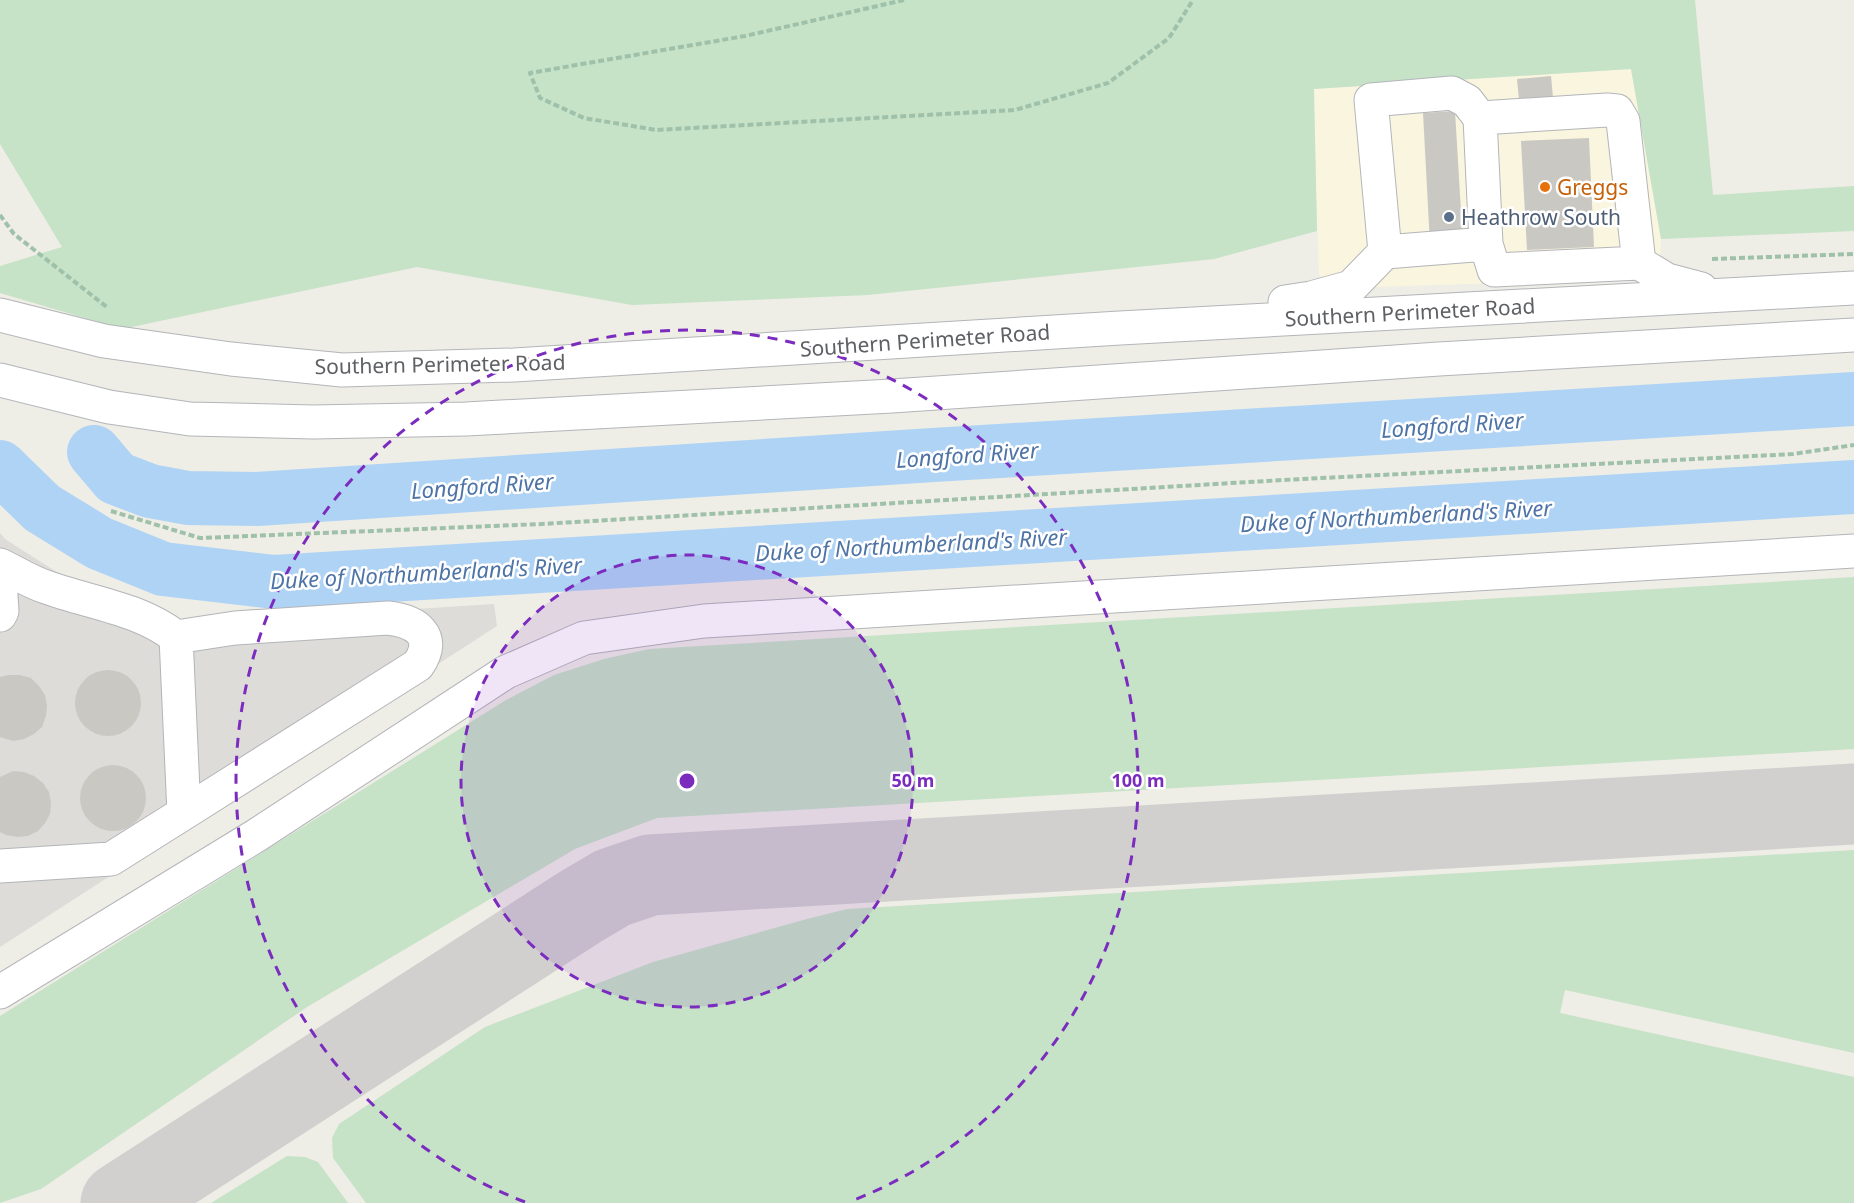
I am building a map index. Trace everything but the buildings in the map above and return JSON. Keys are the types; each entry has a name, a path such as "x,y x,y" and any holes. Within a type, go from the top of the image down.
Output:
{"street":[{"path":"1385,252 1371,100 1452,93 1467,101 1480,117 1486,244 1494,270 1639,263 1667,280 1722,295"},
{"path":"1480,117 1617,111 1623,121 1639,263"},
{"path":"1120,328 1311,298 1341,290 1351,287 1385,252 1486,244"},
{"name":"Southern Perimeter Road","path":"0,315 104,341 231,359 342,370 526,364 1120,328 1854,288"},
{"path":"0,380 109,407 190,419 313,422 466,419 892,396 1450,358 1854,335"},
{"path":"0,992 257,835 506,672 584,638 704,621 1854,551"},
{"path":"0,565 44,587 133,613 150,620 176,637 235,628 388,618 403,620 415,626 423,634 426,645 425,655 418,665 111,859 0,866"},
{"path":"0,581 2,610 0,615"},
{"path":"176,637 184,813"}],"path":[{"path":"904,0 746,36 530,73 540,98 575,114 584,118 656,130 1015,110 1108,83 1169,38 1193,0"},
{"path":"0,215 14,234 117,315"},
{"path":"1703,259 1854,254"},
{"path":"111,511 200,538 542,525 1283,480 1793,454 1854,445"}],"shaded area":[{"path":"1631,69 1661,239 1660,258 1501,283 1375,287 1319,276 1313,89"},
{"path":"0,533 5,539 85,590 155,617 194,623 494,604 497,626 0,947"}],"green space":[{"path":"0,0 1695,0 1713,195 1854,186 1854,231 1661,239 1631,69 1314,89 1317,231 1214,259 868,295 632,305 417,267 122,329 0,293 0,266 62,247 0,144"},
{"path":"1854,577 1854,749 657,818 575,849 307,1007 41,1189 0,1203 0,1016 506,700 554,675 604,659 649,649"},
{"path":"1854,850 1854,1053 1565,990 1560,1013 1854,1077 1854,1203 366,1203 333,1158 332,1138 339,1124 485,1027 653,962 847,909"},
{"path":"287,1156 305,1157 318,1162 348,1203 211,1203"}],"waterway":[{"name":"Longford River","path":"94,452 116,478 150,491 188,498 257,499 1854,399"},
{"name":"Duke of Northumberland's River","path":"0,467 42,508 99,543 163,569 274,582 1854,487"}],"taxiway":[{"path":"121,1203 580,907 612,888 650,875 1854,804"}],"place":[{"name":"Greggs","path":"1545,187"},
{"name":"Heathrow South","path":"1449,217"}]}
